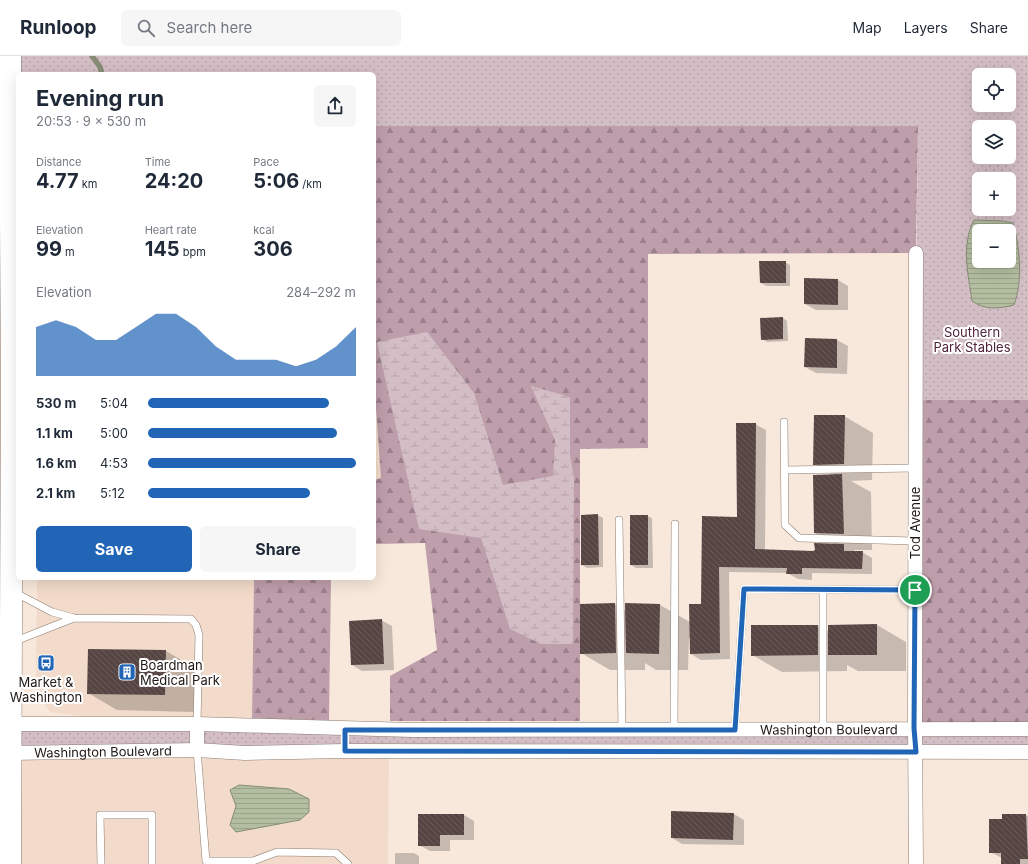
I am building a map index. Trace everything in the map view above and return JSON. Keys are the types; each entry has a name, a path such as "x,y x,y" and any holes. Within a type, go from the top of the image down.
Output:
{"main road":[{"path":"10,56 5,124 14,170 8,227 9,306 15,387 9,410 10,643 8,721 10,753 10,864"}],"street":[{"name":"Tod Avenue","path":"916,253 914,728 916,752 916,864"},
{"name":"Washington Boulevard","path":"8,721 196,724 345,730 1028,729"},
{"path":"196,724 197,750"},
{"path":"345,730 345,751"},
{"path":"413,730 413,752"},
{"path":"702,730 702,752"},
{"name":"Washington Boulevard","path":"10,753 197,750 245,753 345,751 1028,752"}],"lane":[{"path":"784,422 785,525 799,538 915,541"},
{"path":"785,470 915,468"},
{"path":"619,520 622,730"},
{"path":"674,730 675,524"},
{"path":"735,730 744,589 915,590"},
{"path":"10,590 52,612 74,618 191,619 196,625 199,635 196,724"},
{"path":"823,590 823,729"},
{"path":"10,643 74,618"},
{"path":"197,750 206,863 253,863 277,852 300,852 336,853 348,864"},
{"path":"100,864 100,815 152,815 152,864"}],"shaded area":[{"path":"0,56 10,753 389,752 388,864 0,864"},
{"path":"974,220 1003,221 1013,223 972,224"},
{"path":"972,225 972,268 1016,268 1016,238 1020,264 1019,285 1014,305 992,308 982,306 972,301 967,260 968,239"},
{"path":"376,409 381,478 376,479"},
{"path":"37,580 254,580 252,719 88,717 50,712 36,692"},
{"path":"239,785 289,789 309,799 309,812 300,820 236,832 230,825 236,806 230,790"}],"green space":[{"name":"Southern Park Stables","path":"10,56 1028,56 1028,400 915,400 918,126 376,126 376,72 17,72"},
{"path":"376,126 918,126 916,246 909,253 648,254 648,448 580,449 580,721 390,721 390,676 437,650 425,543 376,544 376,479 381,478 376,409"},
{"path":"427,332 474,393 503,485 553,476 555,440 531,386 570,397 570,455 574,478 573,644 541,644 510,629 481,538 419,529 377,342"},
{"path":"915,400 1028,400 1028,729 915,728"},
{"path":"254,580 331,580 329,720 252,719"},
{"path":"10,724 1028,729 1028,752 10,753"}],"building":[{"path":"759,261 786,261 786,283 760,283"},
{"path":"804,278 838,279 838,305 804,304"},
{"path":"783,317 783,339 761,340 760,318"},
{"path":"805,338 837,339 837,368 804,367"},
{"path":"814,415 845,415 844,464 813,465"},
{"path":"736,423 756,423 755,549 813,551 815,550 814,543 844,544 844,551 863,551 862,569 802,568 802,574 786,574 787,568 719,567 720,653 690,654 689,604 701,604 702,516 737,517"},
{"path":"842,474 844,534 814,533 813,475"},
{"path":"598,514 599,565 581,565 581,515"},
{"path":"630,515 648,515 648,565 630,565"},
{"path":"615,603 616,653 580,654 580,604"},
{"path":"625,603 660,604 659,654 626,653"},
{"path":"382,619 384,664 351,665 349,621"},
{"path":"877,624 877,655 828,655 828,625"},
{"path":"751,625 818,625 818,655 751,656"},
{"name":"Boardman Medical Park","path":"88,649 166,650 165,695 87,694"},
{"path":"671,811 734,813 733,840 671,838"},
{"path":"418,814 464,814 464,835 440,835 440,846 418,846"},
{"path":"1002,814 1026,814 1028,859 1020,859 1020,864 1001,864 1001,853 989,853 989,819 1002,819"}],"waterway":[{"path":"92,56 100,67 101,72"}],"place":[{"name":"Market & Washington","path":"46,663"},
{"name":"Boardman Medical Park","path":"127,672"}],"route":[{"path":"744,589 915,590 914,728 916,752 345,751 345,730 735,730 744,589"}]}
